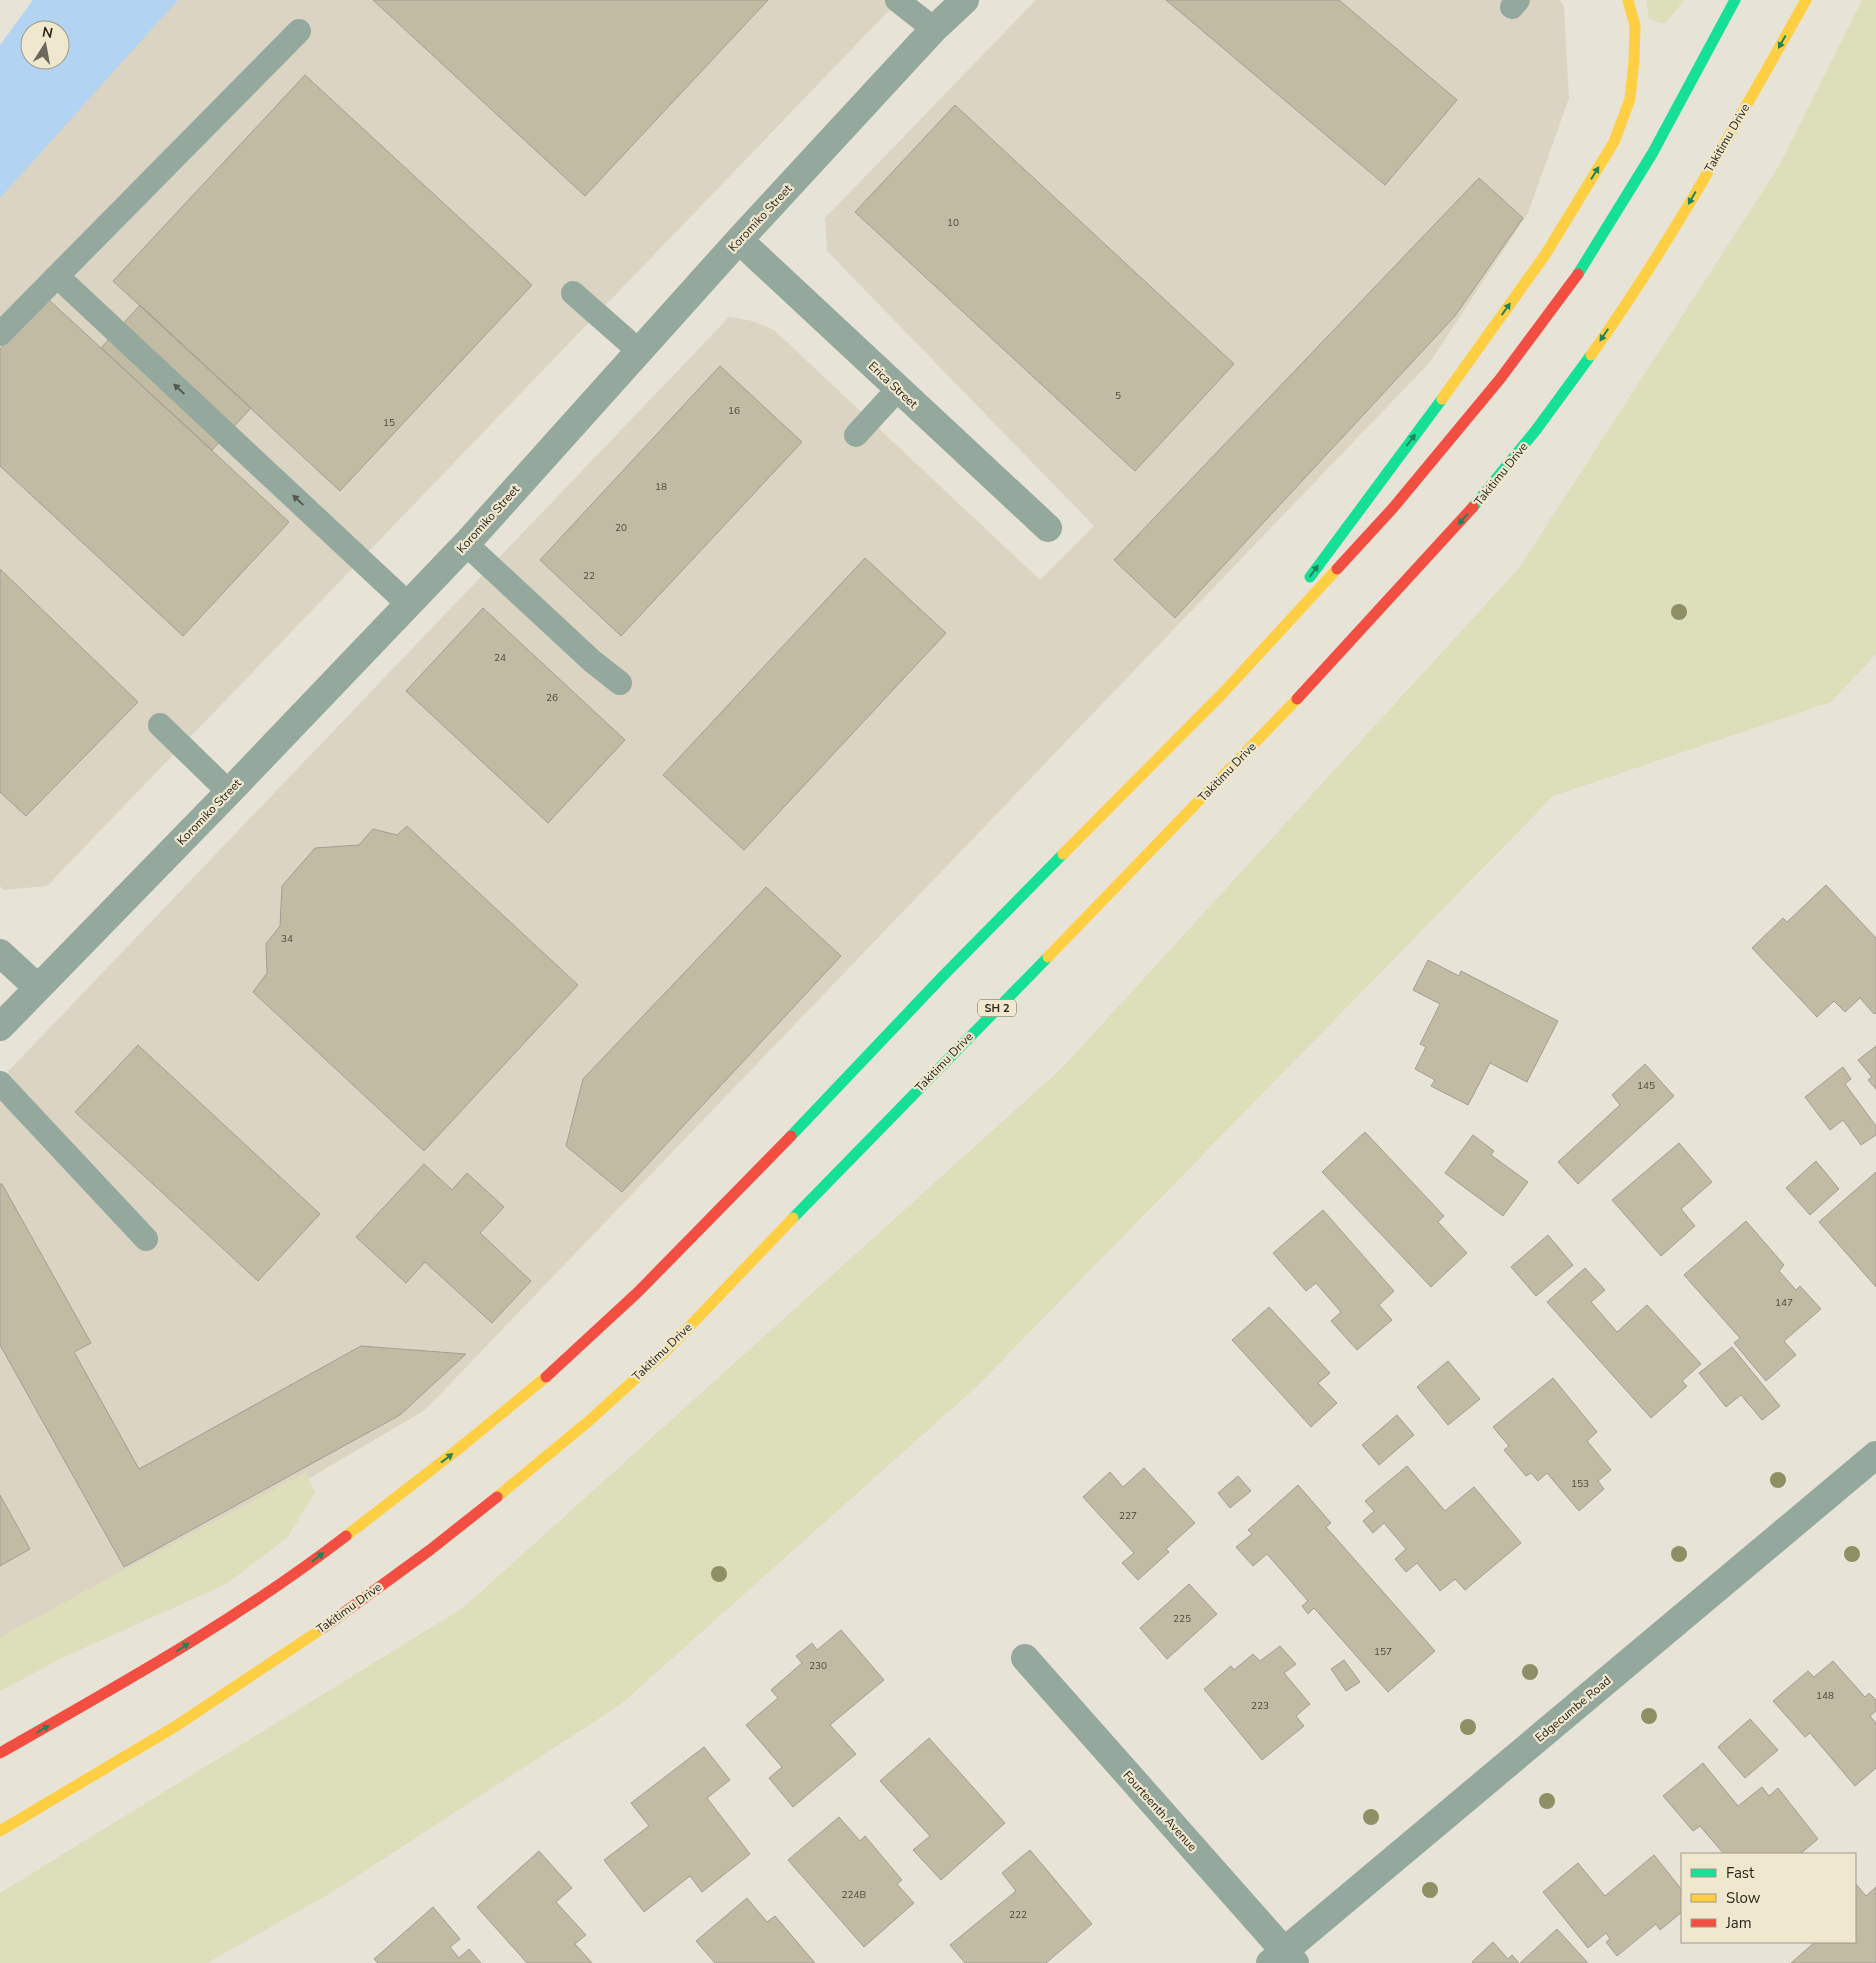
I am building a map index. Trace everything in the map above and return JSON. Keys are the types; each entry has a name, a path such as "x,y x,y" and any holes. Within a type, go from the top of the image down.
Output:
{"highway":[{"path":"1305,584 1457,378 1544,255 1614,142 1630,99 1634,61 1635,26 1628,0"},
{"path":"0,1753 161,1661 295,1575 457,1450 560,1365 638,1292 750,1180 942,977 1222,694 1400,501 1500,379 1582,269 1652,154 1735,0"},
{"name":"Takitimu Drive","path":"0,1831 179,1724 262,1670 338,1616 486,1506 584,1424 669,1348 912,1095 1306,692 1432,555 1502,474 1561,398 1662,250 1806,0"},
{"path":"1222,694 1293,599"}],"street":[{"name":"Koromiko Street","path":"0,1027 229,792 466,544 739,240 934,30 965,0"},
{"name":"Erica Street","path":"739,240 1048,528"},
{"path":"0,953 38,988"},
{"name":"Edgecumbe Road","path":"1283,1959 1876,1455"},
{"name":"Fourteenth Avenue","path":"1025,1658 1283,1959"}],"lane":[{"path":"897,0 934,30"},
{"path":"0,334 299,31"},
{"path":"58,276 408,604"},
{"path":"573,293 639,351"},
{"path":"856,435 898,389"},
{"path":"466,544 592,661 620,683"},
{"path":"160,725 229,792"},
{"path":"0,1083 146,1239"}],"shaded area":[{"path":"167,0 899,0 47,886 3,890 0,886 0,189"},
{"path":"1036,0 1560,0 1564,7 1569,98 1528,213 1430,362 425,1410 0,1661 0,1080 729,317 753,321 774,330 1040,580 1094,526 827,251 825,218"}],"green space":[{"path":"1646,0 1684,0 1665,24 1649,19"},
{"path":"1862,0 1876,0 1876,654 1831,702 1553,796 976,1387 621,1704 334,1891 207,1963 0,1963 0,1893 463,1608 1063,1067 1519,568 1779,166"},
{"path":"306,1472 315,1492 287,1538 226,1584 64,1657 0,1691 0,1637"}],"water":[{"path":"33,0 178,0 0,198 0,45"}],"building":[{"path":"373,0 768,0 585,196"},
{"path":"1166,0 1339,0 1457,100 1385,185"},
{"path":"305,75 532,285 340,491 113,281"},
{"path":"955,105 1234,364 1135,471 855,212"},
{"path":"1479,178 1523,218 1455,316 1175,618 1114,560"},
{"path":"47,298 289,522 183,636 0,466 0,349"},
{"path":"140,305 251,408 212,450 101,348"},
{"path":"720,366 802,442 621,636 540,560"},
{"path":"865,558 946,633 744,850 663,775"},
{"path":"0,569 138,702 26,816 0,792"},
{"path":"483,608 625,740 548,823 406,691"},
{"path":"407,826 578,985 424,1151 253,992 267,973 266,944 280,926 282,886 315,848 359,845 373,829 397,835"},
{"path":"1826,885 1876,938 1876,1013 1874,1014 1860,998 1845,1012 1834,1001 1817,1017 1752,948 1783,918 1787,922"},
{"path":"766,887 841,956 622,1192 566,1146 583,1079"},
{"path":"1428,960 1459,976 1461,971 1558,1021 1527,1082 1490,1063 1468,1105 1431,1086 1435,1080 1415,1069 1426,1047 1420,1044 1440,1004 1413,990"},
{"path":"138,1045 320,1214 258,1281 75,1112"},
{"path":"1876,1046 1876,1089 1868,1080 1872,1077 1858,1060"},
{"path":"1645,1064 1674,1096 1578,1184 1558,1162 1620,1105 1612,1095"},
{"path":"1843,1067 1851,1079 1845,1084 1876,1126 1876,1135 1861,1145 1843,1120 1830,1130 1805,1097"},
{"path":"1365,1132 1444,1216 1438,1222 1467,1253 1431,1287 1322,1172"},
{"path":"1473,1135 1494,1151 1491,1155 1528,1182 1503,1216 1445,1173"},
{"path":"1679,1143 1712,1182 1681,1209 1695,1226 1661,1256 1612,1200"},
{"path":"1816,1161 1839,1189 1810,1215 1786,1188"},
{"path":"424,1164 452,1190 467,1173 504,1207 480,1233 531,1281 492,1323 425,1262 406,1283 356,1237"},
{"path":"1876,1172 1876,1287 1819,1222"},
{"path":"0,1184 2,1184 91,1343 74,1352 139,1469 361,1346 466,1354 400,1415 124,1567 0,1345"},
{"path":"1323,1210 1394,1291 1379,1305 1392,1320 1357,1350 1331,1321 1341,1312 1316,1283 1306,1291 1273,1253"},
{"path":"1746,1221 1784,1265 1779,1271 1796,1290 1800,1286 1821,1309 1784,1341 1796,1355 1766,1381 1734,1343 1740,1338 1684,1275"},
{"path":"1548,1235 1573,1265 1536,1296 1511,1267"},
{"path":"1585,1268 1605,1290 1591,1302 1617,1332 1647,1305 1701,1364 1682,1381 1687,1386 1651,1418 1547,1302"},
{"path":"1269,1307 1330,1373 1318,1383 1337,1403 1311,1427 1232,1340"},
{"path":"1732,1347 1780,1406 1762,1420 1741,1395 1726,1407 1699,1373"},
{"path":"1448,1361 1480,1399 1448,1425 1417,1387"},
{"path":"1553,1378 1597,1432 1587,1441 1611,1470 1598,1481 1604,1489 1579,1511 1547,1473 1538,1481 1531,1473 1526,1476 1504,1450 1509,1446 1493,1427"},
{"path":"1397,1415 1414,1435 1379,1465 1362,1445"},
{"path":"1407,1466 1445,1511 1474,1487 1521,1543 1465,1590 1455,1579 1440,1591 1417,1563 1406,1572 1395,1559 1406,1549 1384,1523 1373,1533 1363,1521 1374,1511 1365,1501"},
{"path":"1144,1468 1195,1523 1166,1549 1169,1552 1138,1580 1122,1563 1134,1553 1083,1497 1110,1472 1123,1487"},
{"path":"1238,1476 1251,1491 1230,1508 1218,1493"},
{"path":"1298,1485 1331,1523 1326,1527 1435,1651 1388,1692 1314,1608 1308,1614 1302,1606 1308,1601 1267,1554 1253,1566 1236,1547 1252,1534 1248,1530"},
{"path":"0,1495 30,1549 0,1566"},
{"path":"1189,1584 1217,1614 1167,1659 1140,1628"},
{"path":"841,1630 884,1680 830,1725 856,1754 793,1807 769,1778 782,1767 746,1725 778,1698 771,1690 802,1663 796,1656 812,1643 817,1650"},
{"path":"1280,1646 1296,1664 1284,1673 1310,1704 1296,1716 1304,1726 1262,1760 1204,1689 1231,1666 1234,1670 1253,1654 1260,1661"},
{"path":"1344,1660 1360,1682 1346,1691 1331,1669"},
{"path":"1833,1661 1865,1697 1869,1693 1876,1700 1876,1711 1870,1716 1876,1723 1876,1768 1855,1786 1810,1733 1805,1737 1773,1701 1808,1671 1814,1677"},
{"path":"1750,1719 1778,1750 1745,1778 1718,1747"},
{"path":"929,1738 1005,1823 941,1880 913,1850 930,1836 880,1781"},
{"path":"704,1747 730,1780 707,1798 750,1854 702,1892 690,1876 644,1912 604,1860 649,1826 631,1803"},
{"path":"1703,1763 1738,1806 1762,1787 1769,1796 1778,1788 1818,1839 1801,1853 1723,1853 1700,1826 1693,1831 1663,1796"},
{"path":"839,1817 860,1841 865,1836 902,1880 897,1884 914,1903 864,1947 788,1860"},
{"path":"1030,1850 1092,1924 1046,1963 965,1963 950,1945 1016,1891 1002,1873"},
{"path":"539,1851 572,1888 556,1902 586,1935 575,1944 592,1963 527,1963 477,1907"},
{"path":"1654,1855 1681,1889 1681,1913 1660,1930 1656,1924 1617,1956 1606,1942 1610,1939 1606,1933 1588,1948 1543,1892 1578,1863 1605,1896"},
{"path":"1856,1884 1866,1896 1876,1887 1876,1963 1791,1963 1814,1943 1856,1943"},
{"path":"747,1898 767,1922 775,1916 815,1963 715,1963 696,1941"},
{"path":"433,1907 460,1939 450,1947 459,1958 469,1949 481,1963 378,1963 374,1959"},
{"path":"1557,1929 1588,1963 1520,1963"},
{"path":"1493,1942 1508,1959 1512,1955 1519,1963 1472,1962"}],"traffic: fast":[{"path":"1578,274 1652,154 1735,0"},
{"path":"1473,507 1536,430 1591,355"},
{"path":"1310,577 1442,399"},
{"path":"791,1136 942,977 1063,854"},
{"path":"793,1218 1048,957"}],"traffic: slow":[{"path":"1442,399 1545,255 1614,142 1630,99 1634,61 1635,26 1628,0"},
{"path":"1591,355 1676,225 1806,0"},
{"path":"1063,854 1222,694 1337,569"},
{"path":"1048,957 1297,699"},
{"path":"497,1497 590,1420 666,1351 793,1218"},
{"path":"346,1536 457,1450 546,1377"},
{"path":"0,1831 176,1726 323,1628"}],"traffic: jam":[{"path":"1337,569 1393,508 1500,379 1578,274"},
{"path":"1297,699 1473,507"},
{"path":"546,1377 638,1292 791,1136"},
{"path":"323,1628 430,1550 497,1497"},
{"path":"0,1753 133,1677 220,1624 305,1567 346,1536"}]}
